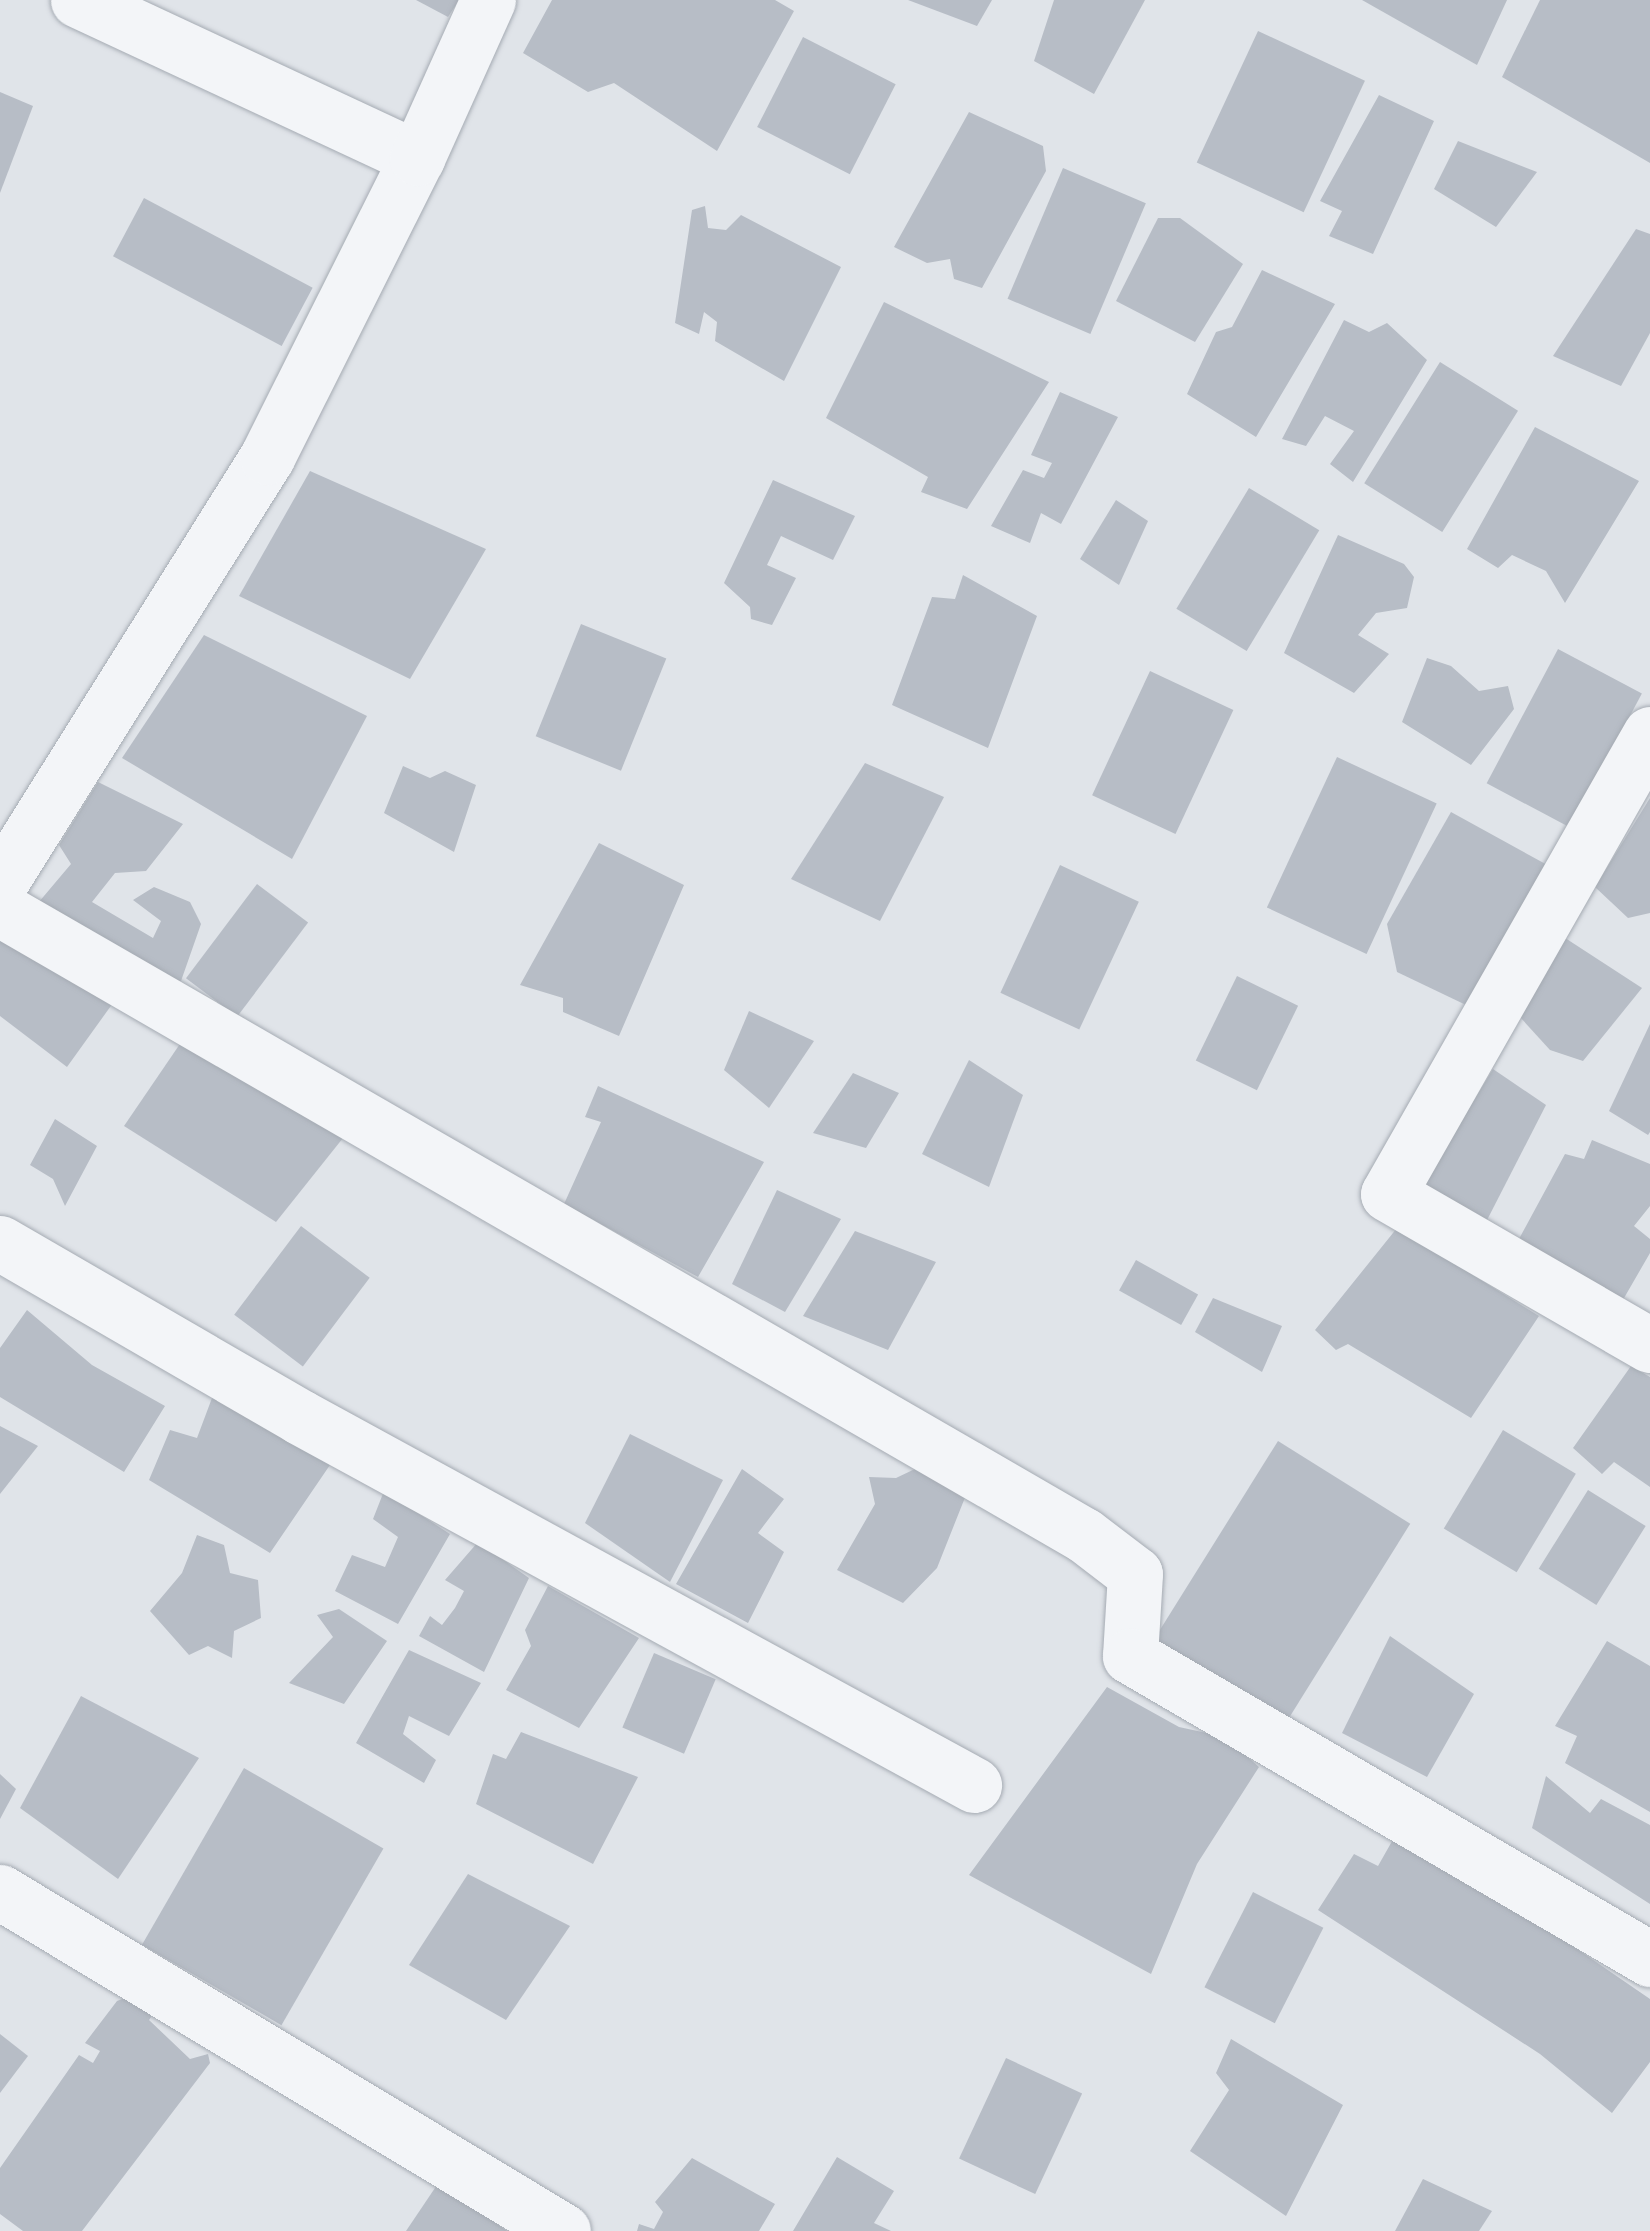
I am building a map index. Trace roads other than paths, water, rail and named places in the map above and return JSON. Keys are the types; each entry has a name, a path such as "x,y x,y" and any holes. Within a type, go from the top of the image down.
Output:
{"street":[{"path":"78,0 417,158"},
{"path":"0,883 266,457 417,158 488,0"},
{"path":"1650,734 1388,1194 1650,1345"},
{"path":"0,909 1084,1535 1135,1574 1130,1656 1650,1959"},
{"path":"0,1243 300,1417 974,1784"},
{"path":"0,1892 563,2231"}]}
